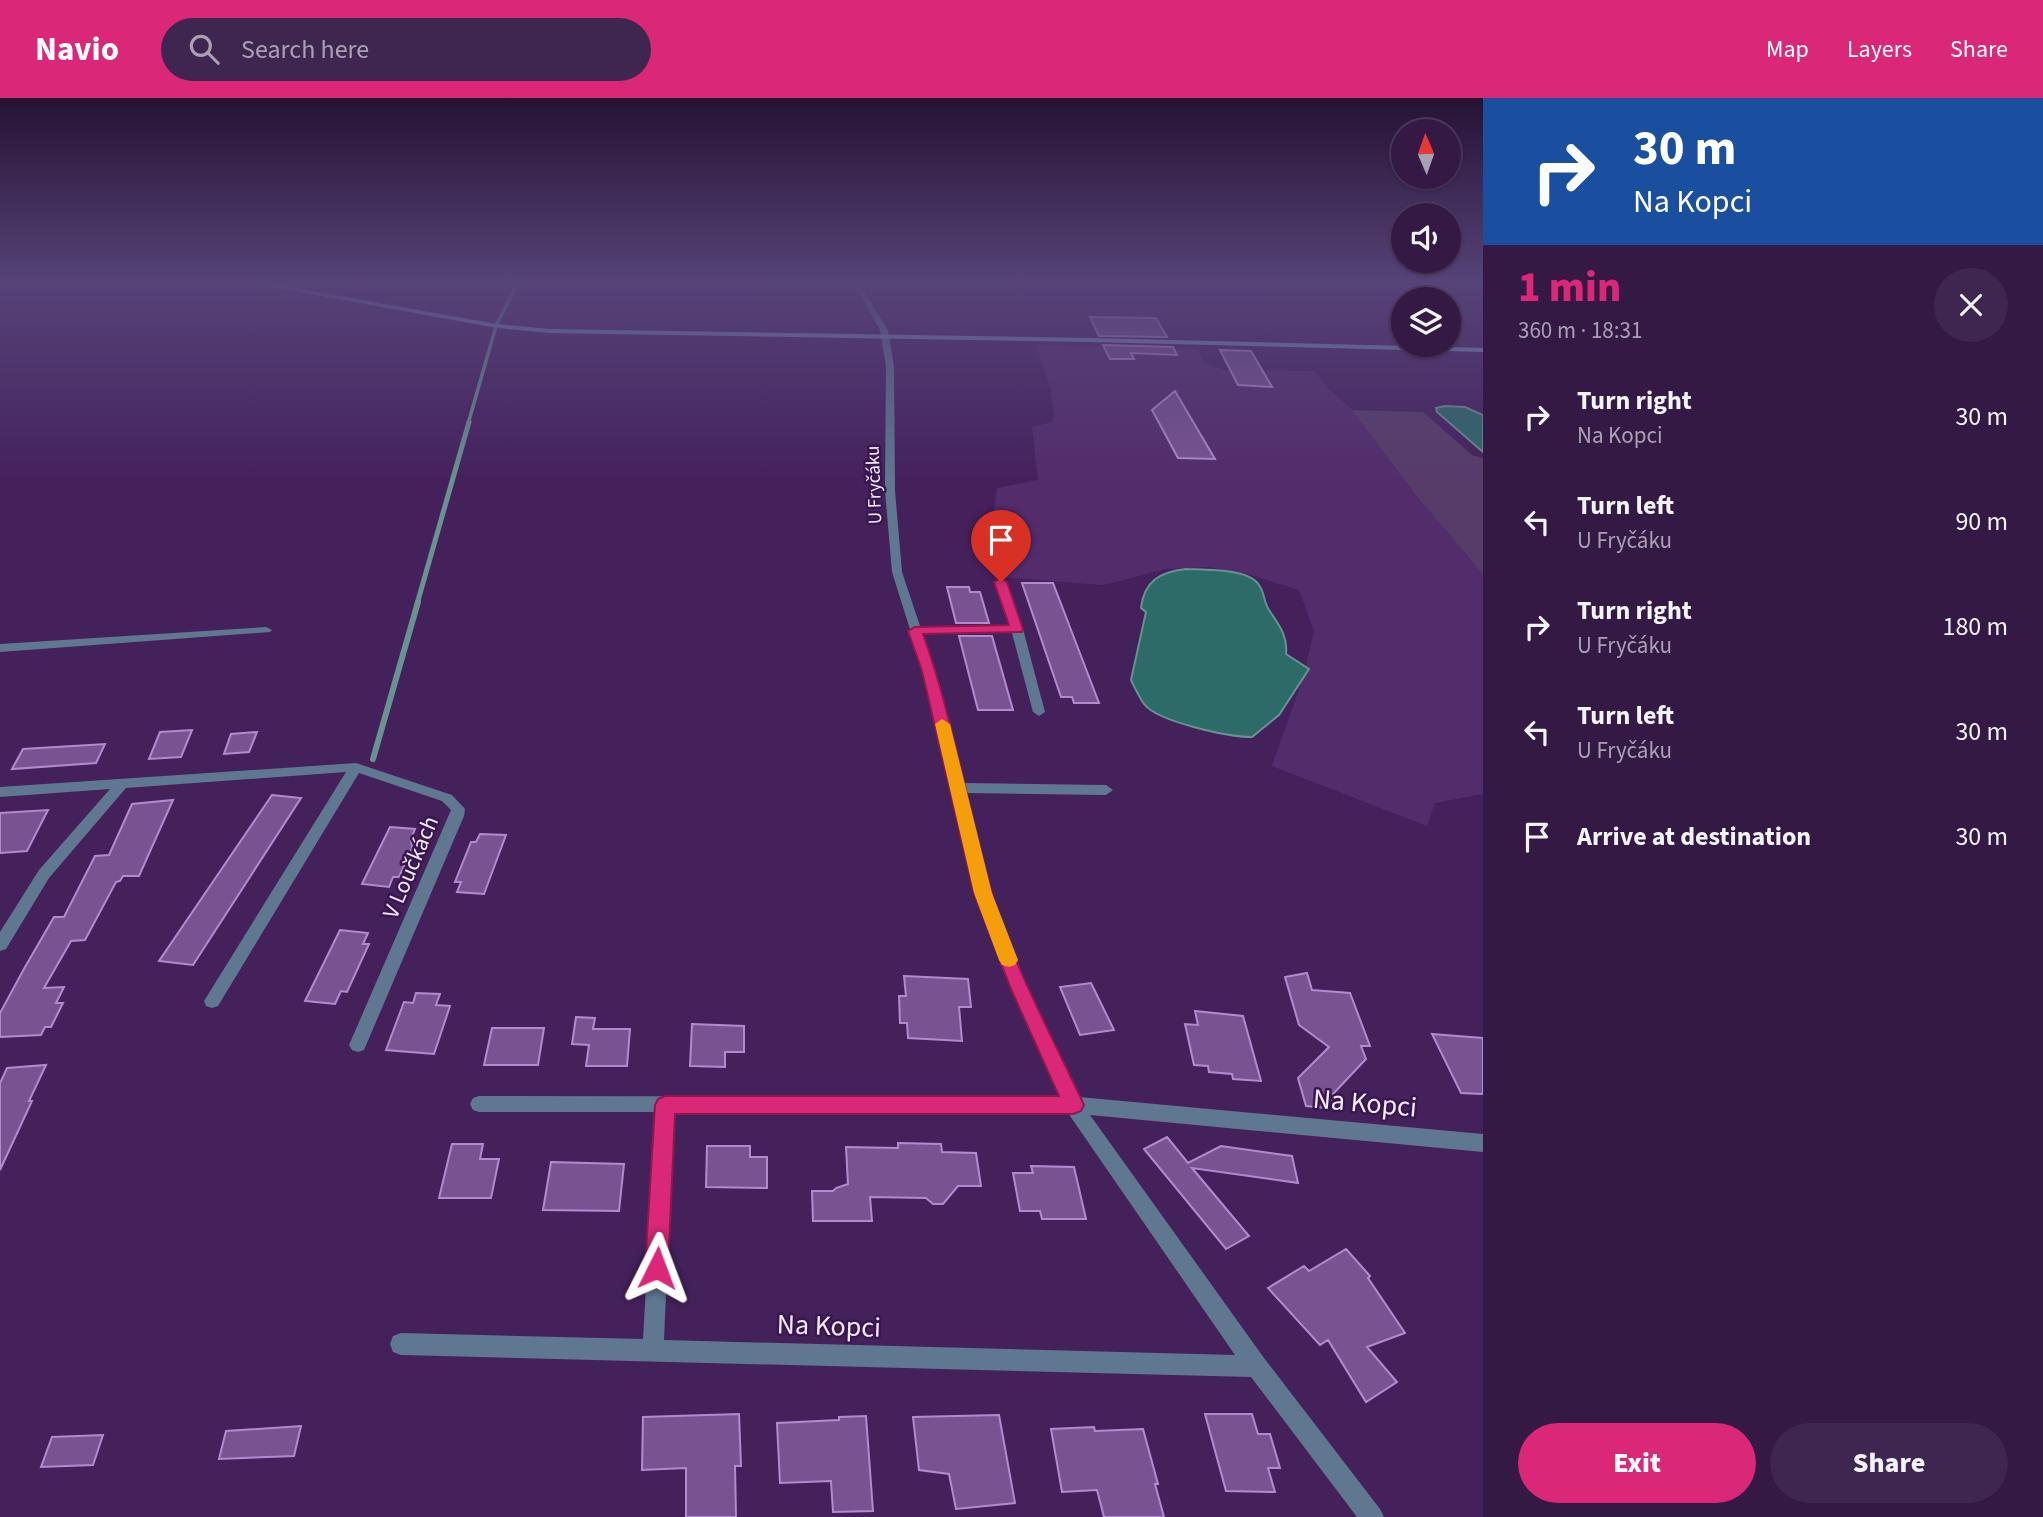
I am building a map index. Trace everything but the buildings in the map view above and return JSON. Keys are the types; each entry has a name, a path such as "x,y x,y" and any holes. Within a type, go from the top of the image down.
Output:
{"street":[{"name":"U Fryčáku","path":"887,348 890,366 890,491 897,572 929,671 983,893 1020,989 1073,1105"},
{"path":"1407,348 1483,350"},
{"path":"1001,582 1017,629 1039,712"},
{"path":"915,631 1017,629"},
{"path":"0,648 266,630"},
{"path":"212,1001 356,767"},
{"name":"V Loučkách","path":"0,792 356,767 447,798 458,809 457,816 358,1045"},
{"path":"0,945 44,874 122,784"},
{"path":"958,788 1105,790"},
{"name":"Na Kopci","path":"479,1104 1073,1105 1483,1143"},
{"path":"653,1350 665,1105"},
{"path":"1073,1105 1256,1366 1372,1517"},
{"name":"Na Kopci","path":"401,1345 1256,1366"}],"shaded area":[{"path":"1037,348 1196,349 1206,364 1225,370 1314,371 1326,386 1355,412 1483,572 1483,794 1435,803 1427,826 1272,766 1303,678 1314,631 1299,590 1251,575 1209,567 1166,569 1103,585 999,577 991,536 997,488 1038,480 1032,427 1052,422 1054,417 1051,390"},
{"path":"1465,407 1483,415 1483,452 1437,412 1436,408"},
{"path":"1352,410 1423,412 1472,455 1483,458 1483,574 1416,495"},
{"path":"1186,569 1226,571 1254,579 1282,631 1286,654 1309,669 1279,715 1252,737 1211,731 1164,717 1144,704 1131,680 1146,612 1141,608 1146,591 1161,576"}],"waterway":[{"path":"468,424 490,348"},
{"path":"417,604 469,422"},
{"path":"373,759 418,602"}],"slow traffic":[{"path":"942,724 983,893 1009,960"}],"route":[{"path":"657,1268 665,1105 1073,1105 1020,989 983,893 929,671 915,631 1017,629 1001,582"}]}
